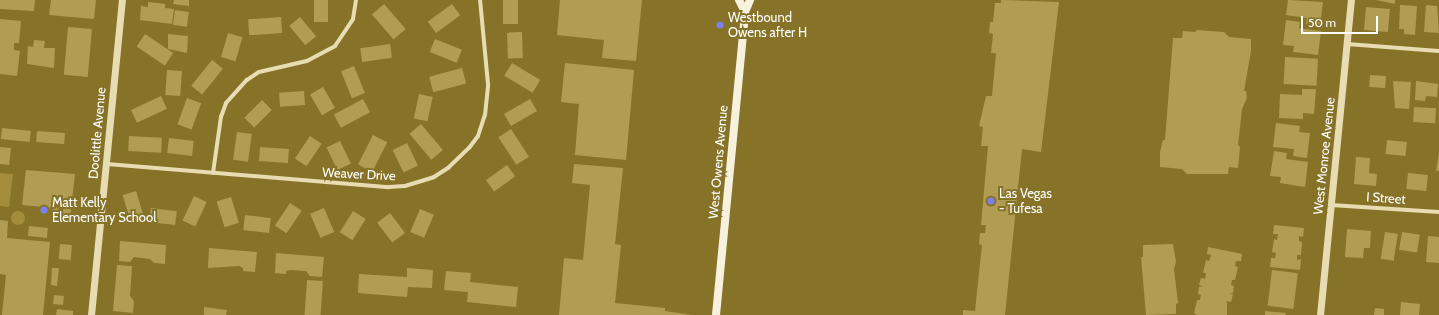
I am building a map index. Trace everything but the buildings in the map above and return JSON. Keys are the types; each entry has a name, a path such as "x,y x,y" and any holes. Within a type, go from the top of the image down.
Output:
{"main road":[{"path":"739,0 745,12"},
{"name":"West Owens Avenue","path":"716,315 745,12 750,0"}],"street":[{"name":"Doolittle Avenue","path":"91,315 122,0"},
{"path":"213,173 221,117 226,103 247,80 259,72 307,61 335,46 353,19 356,0"},
{"name":"Weaver Drive","path":"107,164 389,187 420,183 448,168 478,136 488,103 480,0"},
{"name":"West Monroe Avenue","path":"1320,315 1351,0"},
{"path":"1347,44 1439,51"},
{"name":"I Street","path":"1331,204 1439,212"}],"shaded area":[{"path":"0,173 13,174 9,207 0,206"},
{"path":"15,211 21,211 25,215 25,221 21,225 15,225 11,221 11,215"}],"place":[{"name":"Westbound Owens after H","path":"720,25"},
{"name":"Las Vegas - Tufesa","path":"991,201"},
{"name":"Matt Kelly Elementary School","path":"44,210"}]}
